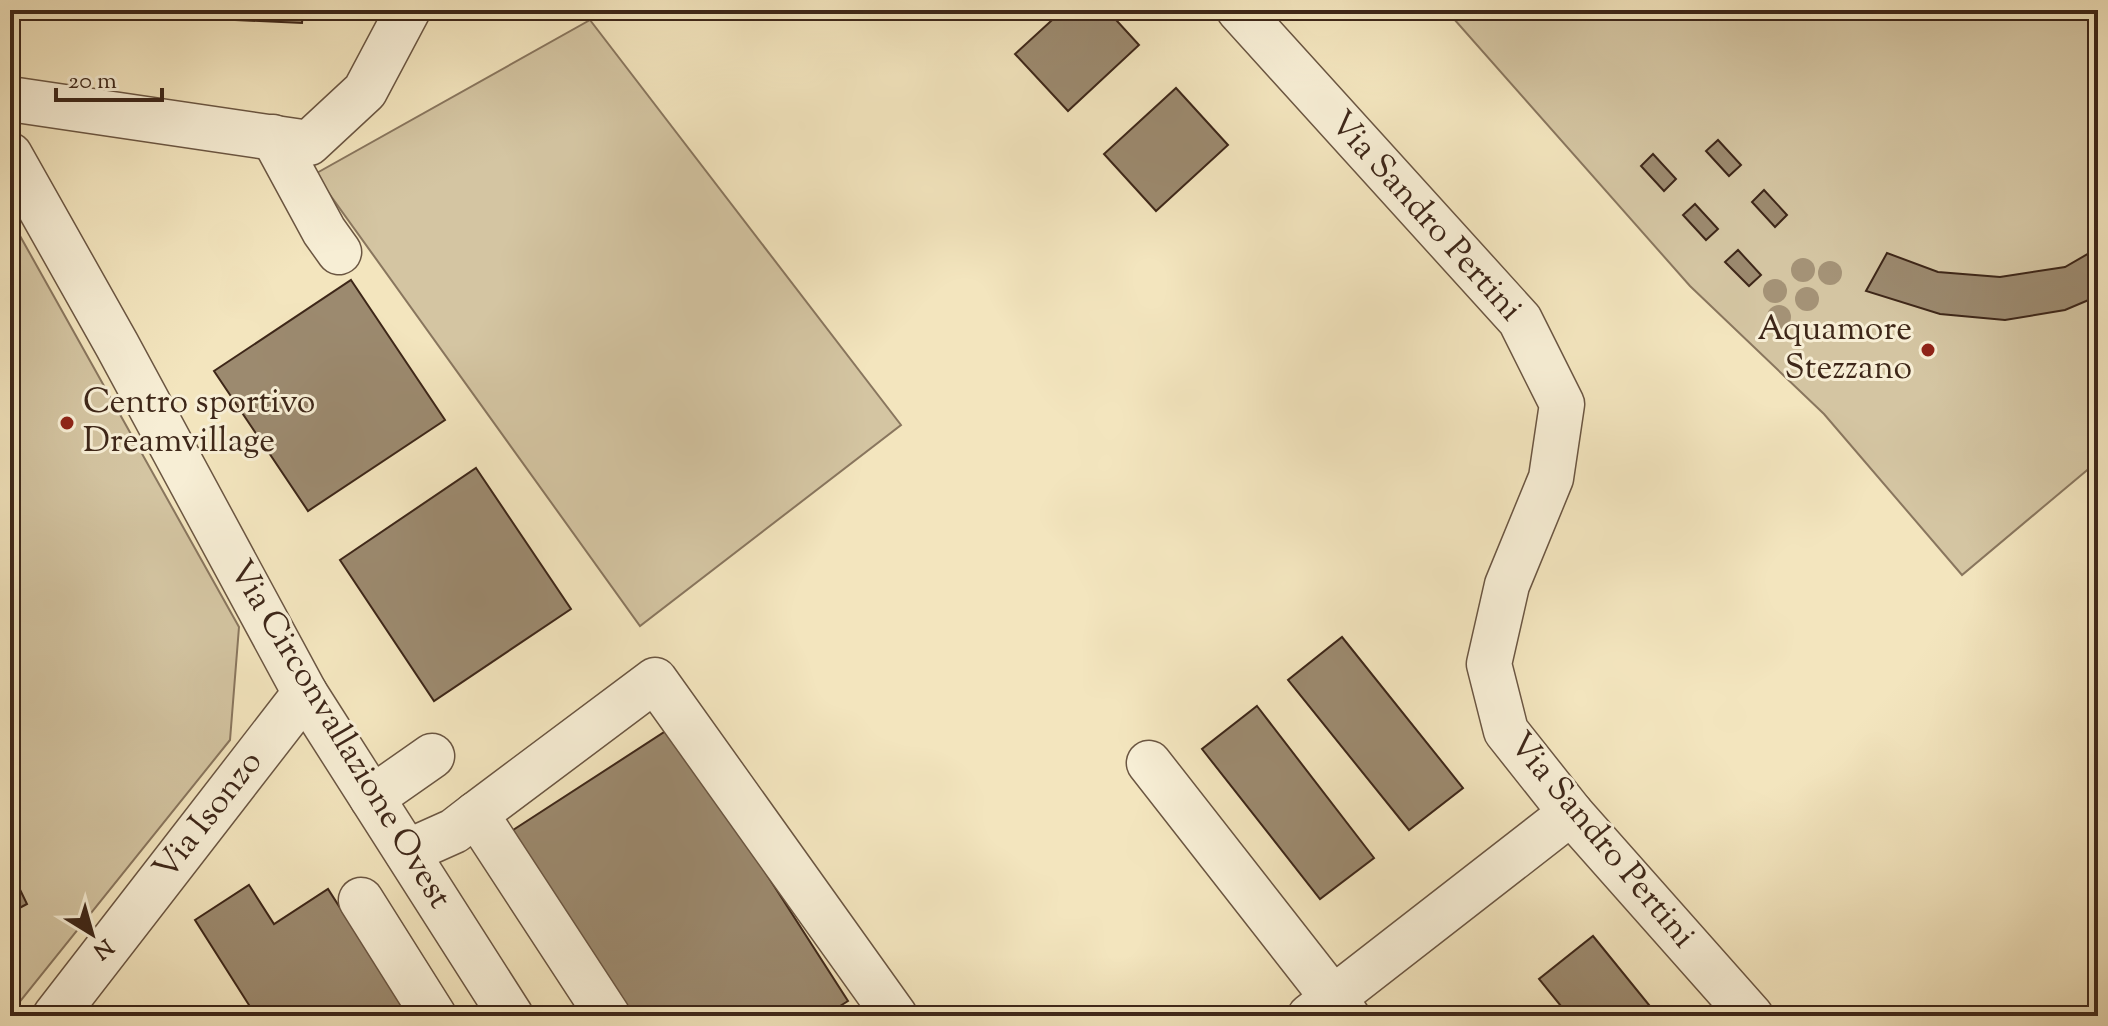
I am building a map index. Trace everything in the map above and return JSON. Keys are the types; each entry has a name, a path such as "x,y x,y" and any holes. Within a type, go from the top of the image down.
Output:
{"street":[{"path":"10,99 309,143 365,91 408,10"},
{"name":"Via Sandro Pertini","path":"1239,10 1520,320 1562,404 1551,478 1507,585 1489,664 1506,731 1571,813 1751,1016"},
{"path":"273,137 324,231 339,252"},
{"name":"Via Circonvallazione Ovest","path":"10,155 305,693 511,1016"},
{"path":"407,852 454,831 655,680 895,1016"},
{"name":"Via Isonzo","path":"55,1016 305,693"},
{"path":"372,798 432,756"},
{"path":"1149,763 1329,1010 1571,813"},
{"path":"476,814 608,1016"},
{"path":"361,900 434,1016"}],"shaded area":[{"name":"Aquamore Stezzano","path":"1446,10 2098,10 2098,461 1962,575 1824,414 1690,286"},
{"path":"590,20 901,425 640,626 315,174"},
{"name":"Centro sportivo Dreamvillage","path":"10,218 239,627 230,740 10,1014"}],"building":[{"path":"237,10 303,10 302,23 236,20"},
{"path":"1063,10 1107,10 1139,45 1068,111 1015,54"},
{"path":"1176,88 1228,145 1156,211 1104,154"},
{"path":"1718,140 1741,165 1729,176 1706,151"},
{"path":"1653,154 1676,179 1664,191 1641,166"},
{"path":"1764,190 1787,215 1775,227 1752,202"},
{"path":"1695,204 1718,229 1706,240 1683,215"},
{"path":"2098,248 2098,296 2065,310 2005,320 1940,314 1866,291 1887,253 1938,272 2000,277 2065,267"},
{"path":"1738,250 1761,275 1749,286 1725,262"},
{"path":"351,280 445,420 308,511 214,371"},
{"path":"476,468 571,609 434,701 340,560"},
{"path":"1342,637 1463,788 1409,830 1288,680"},
{"path":"1257,706 1374,858 1320,899 1202,749"},
{"path":"672,727 848,1001 824,1016 628,1016 510,832"},
{"path":"10,869 27,904 10,913"},
{"path":"249,885 274,924 328,889 409,1016 256,1016 195,920"},
{"path":"1593,936 1658,1016 1569,1016 1539,979"}],"place":[{"name":"Aquamore Stezzano","path":"1928,350"},
{"name":"Centro sportivo Dreamvillage","path":"67,423"}]}
